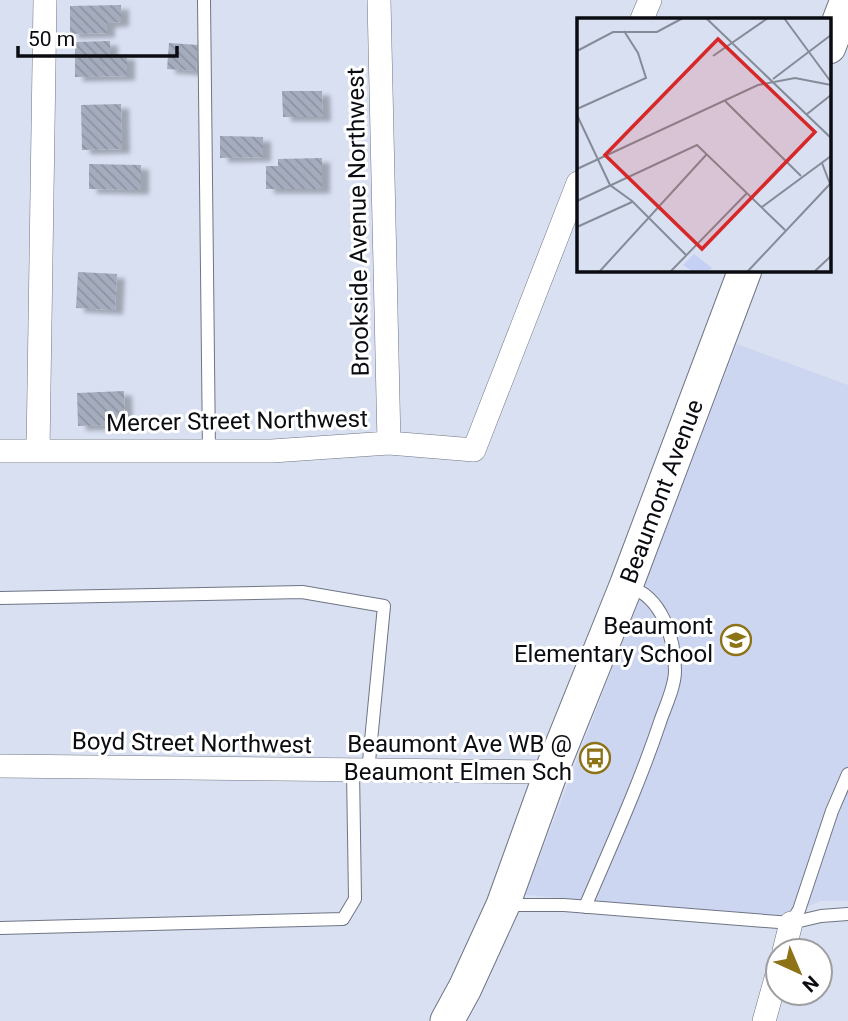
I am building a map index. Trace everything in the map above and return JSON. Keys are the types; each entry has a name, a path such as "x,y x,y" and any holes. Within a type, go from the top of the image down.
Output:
{"street":[{"path":"38,451 45,0"},
{"name":"Brookside Avenue Northwest","path":"379,0 389,443"},
{"path":"642,18 650,0"},
{"path":"830,44 847,0"},
{"name":"Mercer Street Northwest","path":"0,451 272,450 389,443 474,450 577,188"},
{"name":"Beaumont Avenue","path":"447,1021 503,905 551,772 626,586 745,271"},
{"name":"Boyd Street Northwest","path":"0,766 551,772"},
{"path":"788,937 792,923"}],"lane":[{"path":"204,0 209,451"},
{"path":"584,907 648,760 676,673 672,642 660,612 652,599 643,592 626,586"},
{"path":"0,598 302,592 384,606 360,771 355,899 343,919 0,928"},
{"path":"792,923 848,774"},
{"path":"503,905 584,907 792,923 821,915 848,914"}],"shaded area":[{"name":"Beaumont Elementary School","path":"737,344 848,385 848,901 820,901 785,917 525,895"}],"building":[{"path":"121,5 121,22 107,23 107,33 70,34 70,6"},
{"path":"110,41 110,55 127,55 127,76 75,77 75,42"},
{"path":"169,43 198,45 196,71 167,69"},
{"path":"282,91 322,91 323,117 283,117"},
{"path":"121,104 122,149 82,150 81,105"},
{"path":"220,136 263,137 263,157 220,158"},
{"path":"322,158 322,189 266,189 266,166 278,166 278,159"},
{"path":"89,164 141,165 141,190 89,189"},
{"path":"78,272 117,274 115,310 76,308"},
{"path":"124,391 125,425 78,426 77,393"}],"place":[{"name":"Beaumont Elementary School","path":"736,640"},
{"name":"Beaumont Ave WB @ Beaumont Elmen Sch","path":"595,758"}]}
